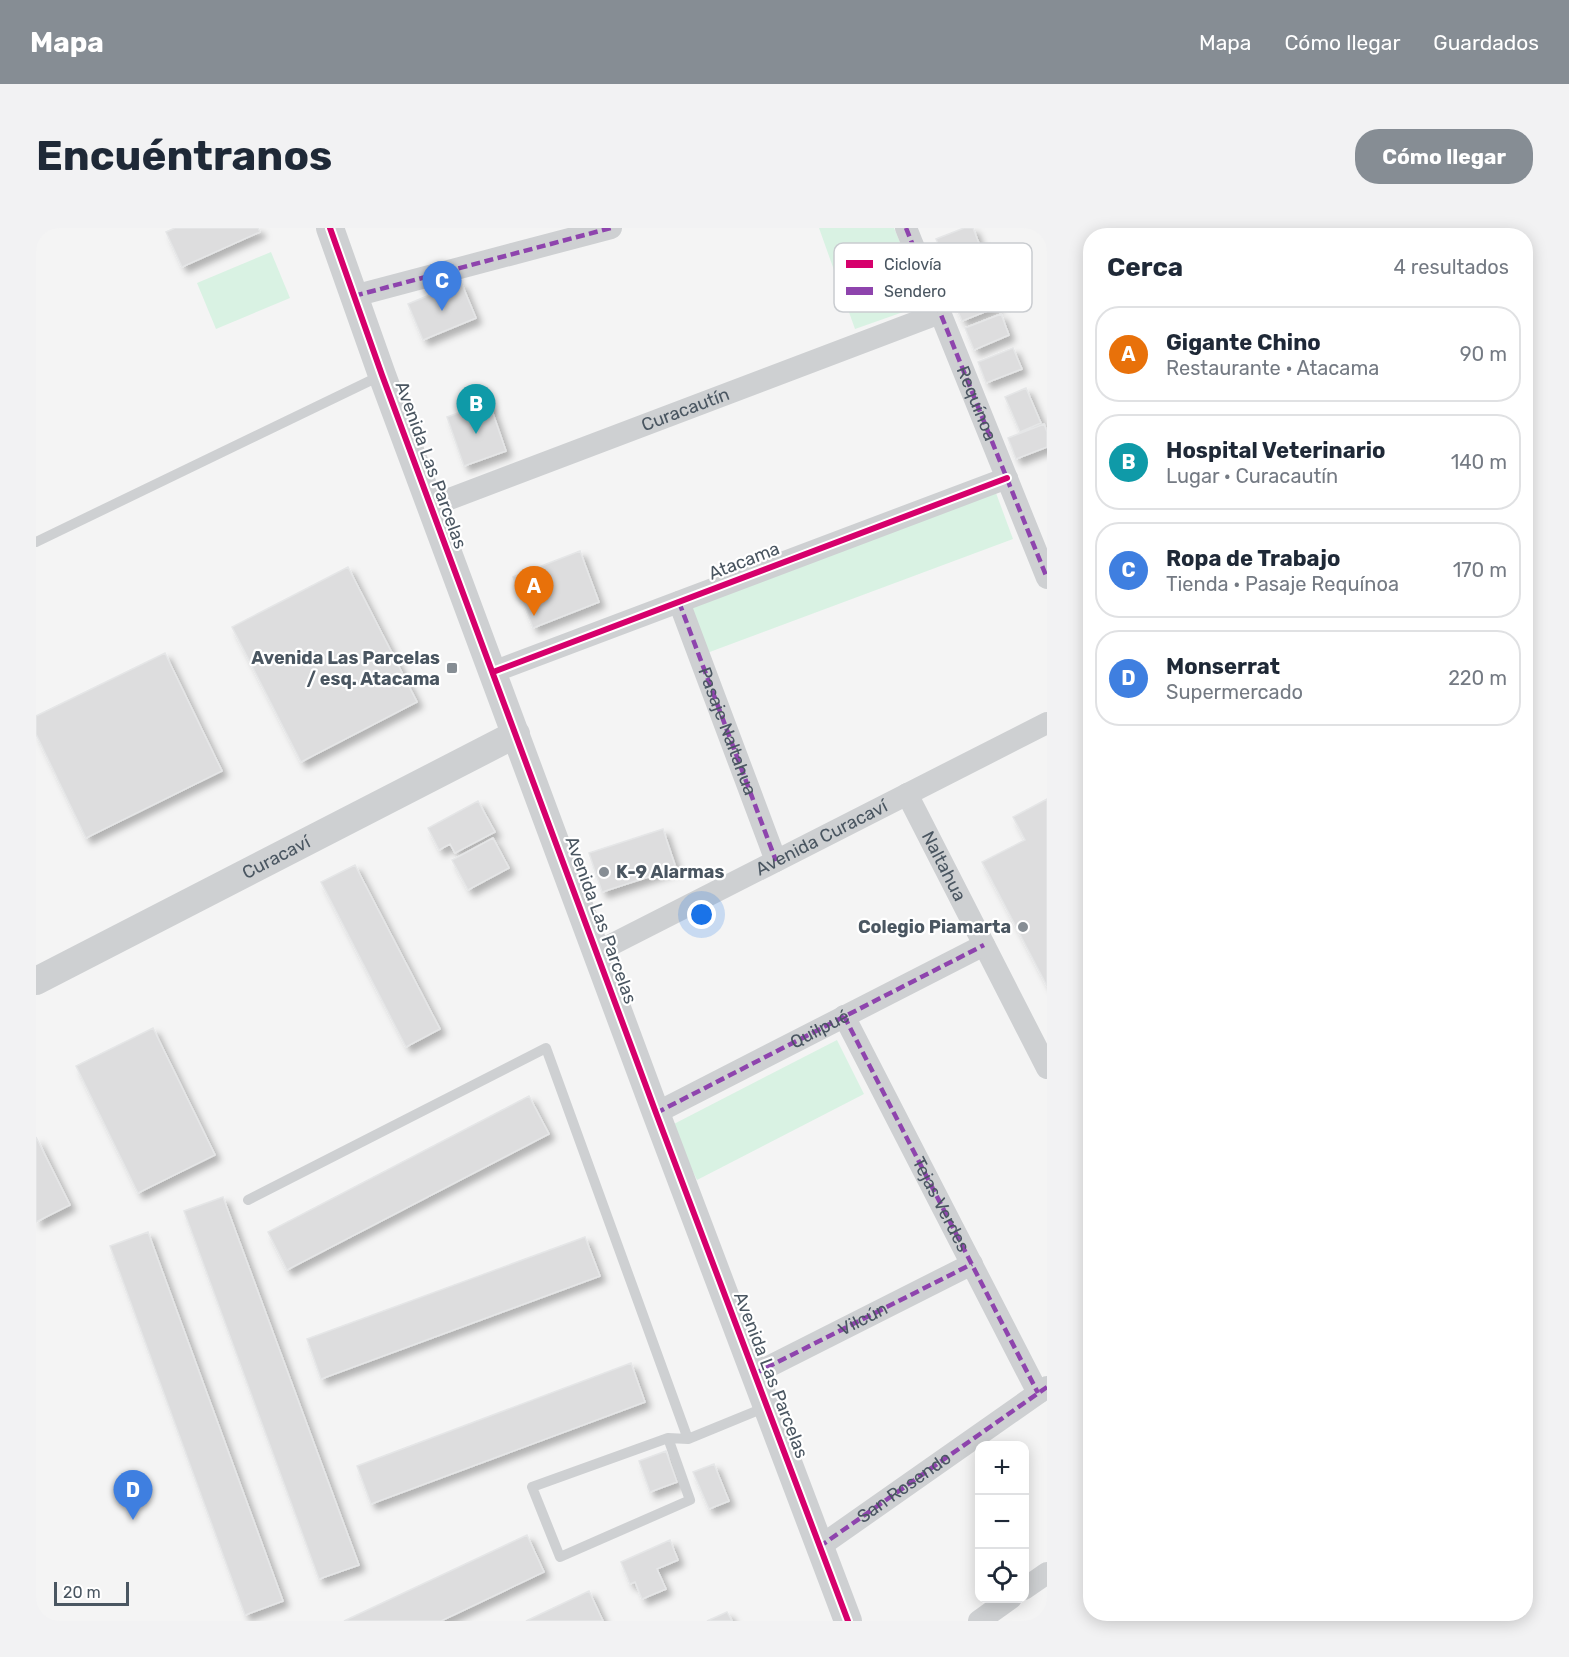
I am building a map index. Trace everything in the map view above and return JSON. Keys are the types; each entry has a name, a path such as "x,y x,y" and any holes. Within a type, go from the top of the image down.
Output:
{"street":[{"name":"Avenida Las Parcelas","path":"330,228 382,375 656,1113 848,1621"},
{"path":"354,296 611,228"},
{"name":"Requínoa","path":"906,228 912,243"},
{"name":"Requínoa","path":"940,312 1047,578"},
{"name":"Curacautín","path":"431,506 940,312"},
{"name":"Atacama","path":"493,672 1007,478"},
{"name":"Pasaje Naltahua","path":"679,602 776,861"},
{"name":"Avenida Curacaví","path":"597,952 1047,723"},
{"name":"Curacaví","path":"36,981 516,734"},
{"name":"Naltahua","path":"907,794 1047,1068"},
{"name":"Quilpué","path":"656,1113 984,945"},
{"name":"Tejas Verdes","path":"844,1016 972,1264 1042,1390"},
{"name":"Vilcún","path":"754,1374 972,1264"},
{"name":"San Rosendo","path":"819,1547 1042,1390"},
{"path":"1029,1586 1047,1573"},
{"path":"979,1621 1005,1603"}],"lane":[{"path":"36,542 382,375"},
{"path":"248,1200 546,1048 688,1438"},
{"path":"668,1438 690,1500 560,1557 532,1487 668,1438 688,1438 766,1407"}],"green space":[{"path":"819,228 894,228 900,243 834,243 834,270"},
{"path":"271,252 290,298 216,329 197,283"},
{"path":"849,312 903,312 855,329"},
{"path":"996,493 1013,539 707,653 690,607"},
{"path":"837,1040 864,1094 697,1180 670,1126"}],"building":[{"path":"175,228 258,228 260,232 182,267 166,232"},
{"path":"964,228 973,228 979,243 938,243 936,239"},
{"path":"461,282 476,318 423,340 408,304"},
{"path":"958,312 984,312 962,321"},
{"path":"1001,314 1009,335 974,350 965,328"},
{"path":"1013,348 1022,369 986,383 978,362"},
{"path":"1026,388 1041,423 1020,432 1005,397"},
{"path":"489,402 506,451 464,466 447,417"},
{"path":"1044,424 1047,432 1047,447 1016,459 1008,438"},
{"path":"580,551 599,602 533,628 513,577"},
{"path":"348,567 417,702 301,762 232,627"},
{"path":"165,653 222,771 86,838 36,734 36,716"},
{"path":"1047,799 1047,986 982,862 1025,840 1013,817"},
{"path":"478,801 495,832 455,853 450,844 439,850 428,828"},
{"path":"663,829 676,868 602,892 589,853"},
{"path":"493,838 509,868 468,890 452,860"},
{"path":"355,865 440,1029 406,1047 321,882"},
{"path":"153,1028 215,1155 138,1193 76,1066"},
{"path":"529,1096 549,1134 287,1270 268,1232"},
{"path":"36,1137 70,1205 36,1222"},
{"path":"223,1197 359,1565 319,1579 184,1211"},
{"path":"148,1232 283,1601 245,1615 110,1246"},
{"path":"585,1237 600,1276 321,1379 307,1339"},
{"path":"631,1363 645,1402 371,1504 357,1466"},
{"path":"666,1451 677,1482 650,1492 639,1461"},
{"path":"714,1464 729,1501 709,1509 693,1472"},
{"path":"527,1535 544,1572 441,1621 344,1621"},
{"path":"670,1540 678,1560 657,1569 666,1589 642,1599 635,1582 630,1584 621,1562"},
{"path":"589,1591 603,1621 526,1621"},
{"path":"727,1612 732,1621 707,1621"}],"marked path":[{"path":"354,296 611,228"},
{"path":"906,228 912,243"},
{"path":"940,312 1047,578"},
{"path":"679,602 776,861"},
{"path":"656,1113 984,945"},
{"path":"844,1016 1038,1393"},
{"path":"754,1374 972,1264"},
{"path":"819,1547 1047,1387"}],"cycle path":[{"path":"330,228 382,375 656,1113 848,1621"},
{"path":"493,672 1007,478"}],"place":[{"name":"Ropa de Trabajo","path":"442,311"},
{"name":"Hospital Veterinario","path":"476,434"},
{"name":"Gigante Chino","path":"534,616"},
{"name":"Avenida Las Parcelas / esq. Atacama","path":"452,668"},
{"name":"K-9 Alarmas","path":"604,872"},
{"name":"Colegio Piamarta","path":"1023,927"},
{"name":"Monserrat","path":"133,1520"}]}
